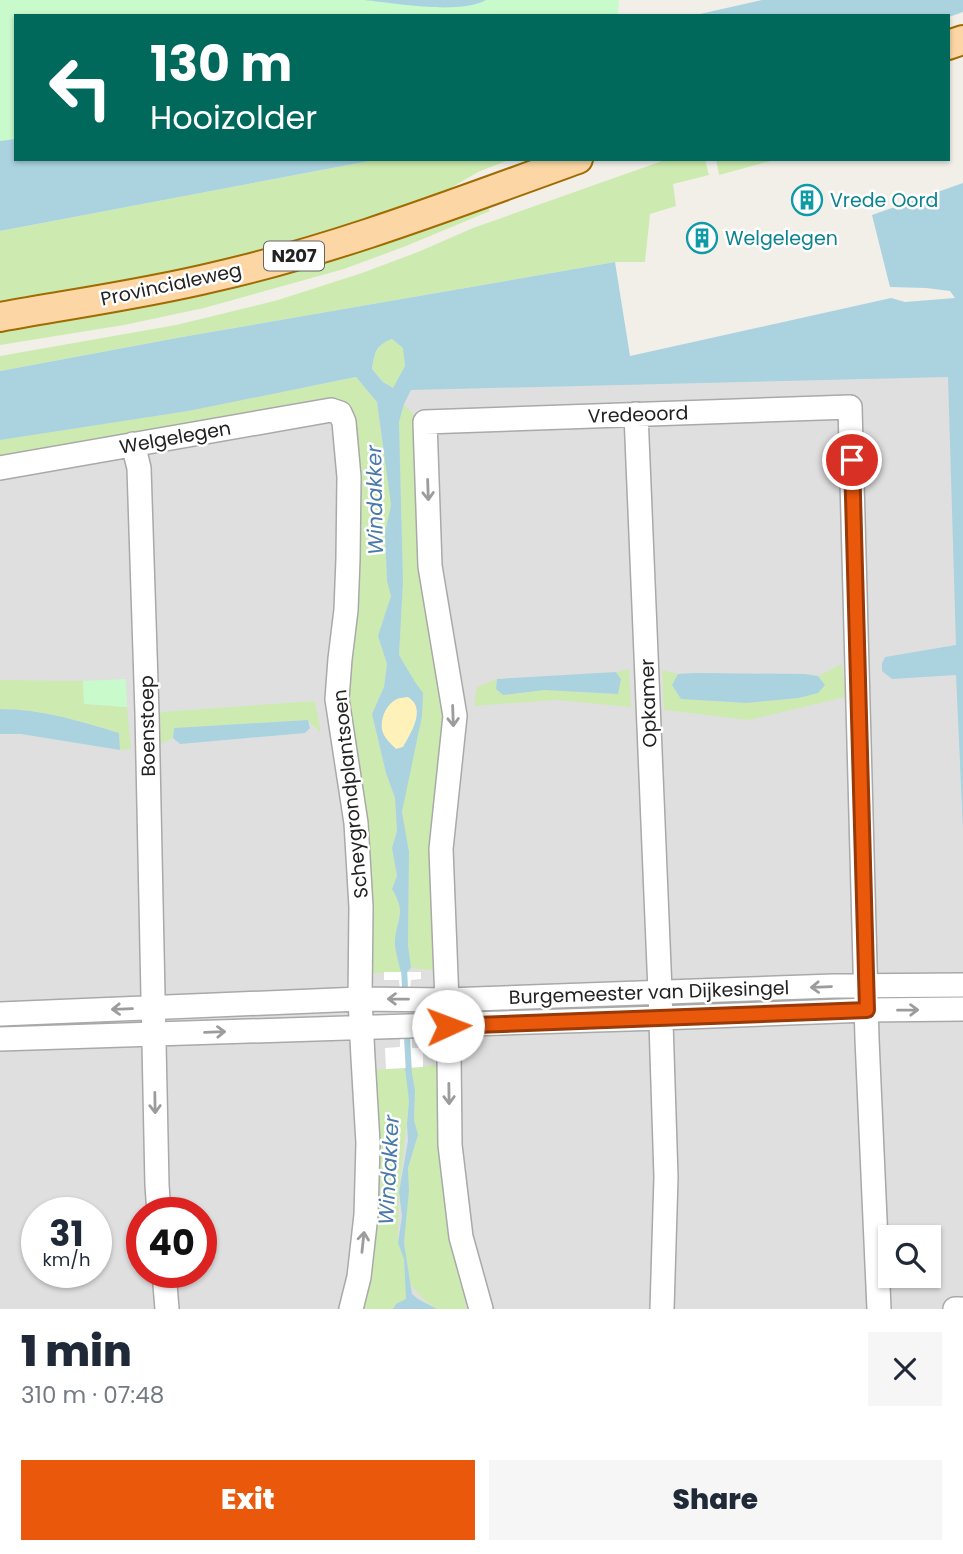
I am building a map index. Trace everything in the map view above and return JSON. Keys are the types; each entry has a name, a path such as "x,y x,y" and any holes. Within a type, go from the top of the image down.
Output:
{"main road":[{"name":"Provincialeweg","path":"0,317 215,277 312,251 572,161"}],"street":[{"name":"Vredeoord","path":"447,1000 441,849 455,716 430,566 425,422 636,414 850,407 866,986"},
{"name":"Welgelegen","path":"0,468 331,410 340,413 344,422"},
{"name":"Opkamer","path":"636,414 666,1177 662,1309"},
{"name":"Scheygrondplantsoen","path":"344,422 349,477 348,559 337,699 356,823 361,907 360,999 368,1143 366,1215 359,1277 351,1309"},
{"name":"Boenstoep","path":"133,444 139,468 158,1197"},
{"name":"Burgemeester van Dijkesingel","path":"0,1014 360,999 447,1000 660,991 963,985"},
{"path":"866,986 879,1309"},
{"path":"447,1000 450,1145 461,1237 481,1309"},
{"name":"Burgemeester van Dijkesingel","path":"0,1040 963,1009"},
{"path":"165,1288 167,1309"},
{"path":"956,1309 961,1309"}],"shaded area":[{"path":"963,331 963,1309 0,1309 0,401 633,373"}],"green space":[{"path":"0,0 619,0 618,14 14,14 14,142 0,145"},
{"path":"369,161 506,161 478,172 432,199 261,253 160,275 0,303 0,231"},
{"path":"662,161 706,161 709,175 673,184 676,206 650,214 645,262 615,262 0,371 0,356 176,325 278,300 362,273 473,228"},
{"path":"716,161 771,161 719,175"},
{"path":"486,205 490,211 344,269 204,308 124,325 0,345 0,328"},
{"path":"392,339 404,348 405,366 394,388 383,382 372,369 377,350"},
{"path":"356,377 377,402 391,505 385,533 387,581 391,596 378,636 387,664 384,687 372,714 395,798 397,831 392,848 397,876 392,889 400,909 395,943 401,973 372,973 370,878 342,697 349,413 0,459 0,440 188,411"},
{"path":"404,404 421,423 450,720 438,971 411,968 408,945 409,852 402,812 423,694 399,655 403,582 399,422"},
{"path":"842,664 845,697 749,720 664,710 662,670 678,674 672,685 681,699 747,703 799,698 825,685 818,676"},
{"path":"629,669 631,707 556,700 474,706 477,687 497,679 496,689 504,695 544,690 618,694 621,679 616,672"},
{"path":"126,679 127,707 84,704 83,681"},
{"path":"0,680 83,681 84,704 127,707 131,749 120,750 119,733 45,713 0,709"},
{"path":"315,701 321,733 307,720 174,728 173,738 161,744 160,712"},
{"path":"440,1064 452,1220 466,1309 437,1309 425,1301 410,1284 404,1243 409,1191 408,1168 418,1136 414,1120 415,1090 411,1068"},
{"path":"405,1068 409,1101 399,1192 398,1242 404,1259 406,1300 396,1304 393,1309 357,1309 372,1070"}],"sand":[{"path":"408,697 416,707 416,721 403,747 396,749 383,733 383,717 393,701"}],"water":[{"path":"364,0 486,0 460,7 444,7"},
{"path":"762,0 963,0 963,12 950,17 950,14 700,14"},
{"path":"14,139 14,161 369,161 0,231 0,141"},
{"path":"963,183 963,830 956,675 892,679 882,671 885,657 956,645 948,377 411,390 399,422 403,582 399,655 423,693 422,716 402,812 409,852 408,945 411,968 401,973 395,943 400,909 392,889 397,876 392,848 397,831 395,798 372,714 384,687 387,664 378,636 391,596 387,581 385,533 391,505 377,402 356,377 188,411 0,440 0,371 615,262 630,356 891,298 905,302 955,298 950,291 890,287 872,215","holes":["392,339 403,348 405,366 393,388 383,382 372,369 377,350","408,697 416,707 416,721 403,747 396,749 383,733 383,717 393,701"]},
{"path":"616,672 621,679 618,694 544,690 503,695 496,689 497,679"},
{"path":"678,674 805,674 818,676 825,685 818,693 799,698 747,703 681,699 672,685"},
{"path":"0,709 45,713 119,733 120,750 21,734 0,734"},
{"path":"308,720 310,728 305,733 180,744 173,738 174,728"},
{"path":"405,1068 411,1068 415,1090 414,1120 418,1135 408,1168 409,1191 404,1243 412,1294 437,1309 393,1309 396,1304 406,1299 404,1259 398,1243 402,1216 399,1192 408,1141 409,1101"}],"pier":[{"path":"384,972 421,972 421,979 411,980 410,990 400,990 399,980 384,980"},
{"path":"412,1037 412,1048 423,1048 423,1067 386,1069 385,1048 400,1047 400,1038"}],"waterway":[{"name":"Windakker","path":"404,966 405,989"},
{"name":"Windakker","path":"407,1037 409,1074"}],"place":[{"name":"Vrede Oord","path":"807,200"},
{"name":"Welgelegen","path":"702,238"}],"route":[{"path":"448,1026 867,1010 852,460"}]}
